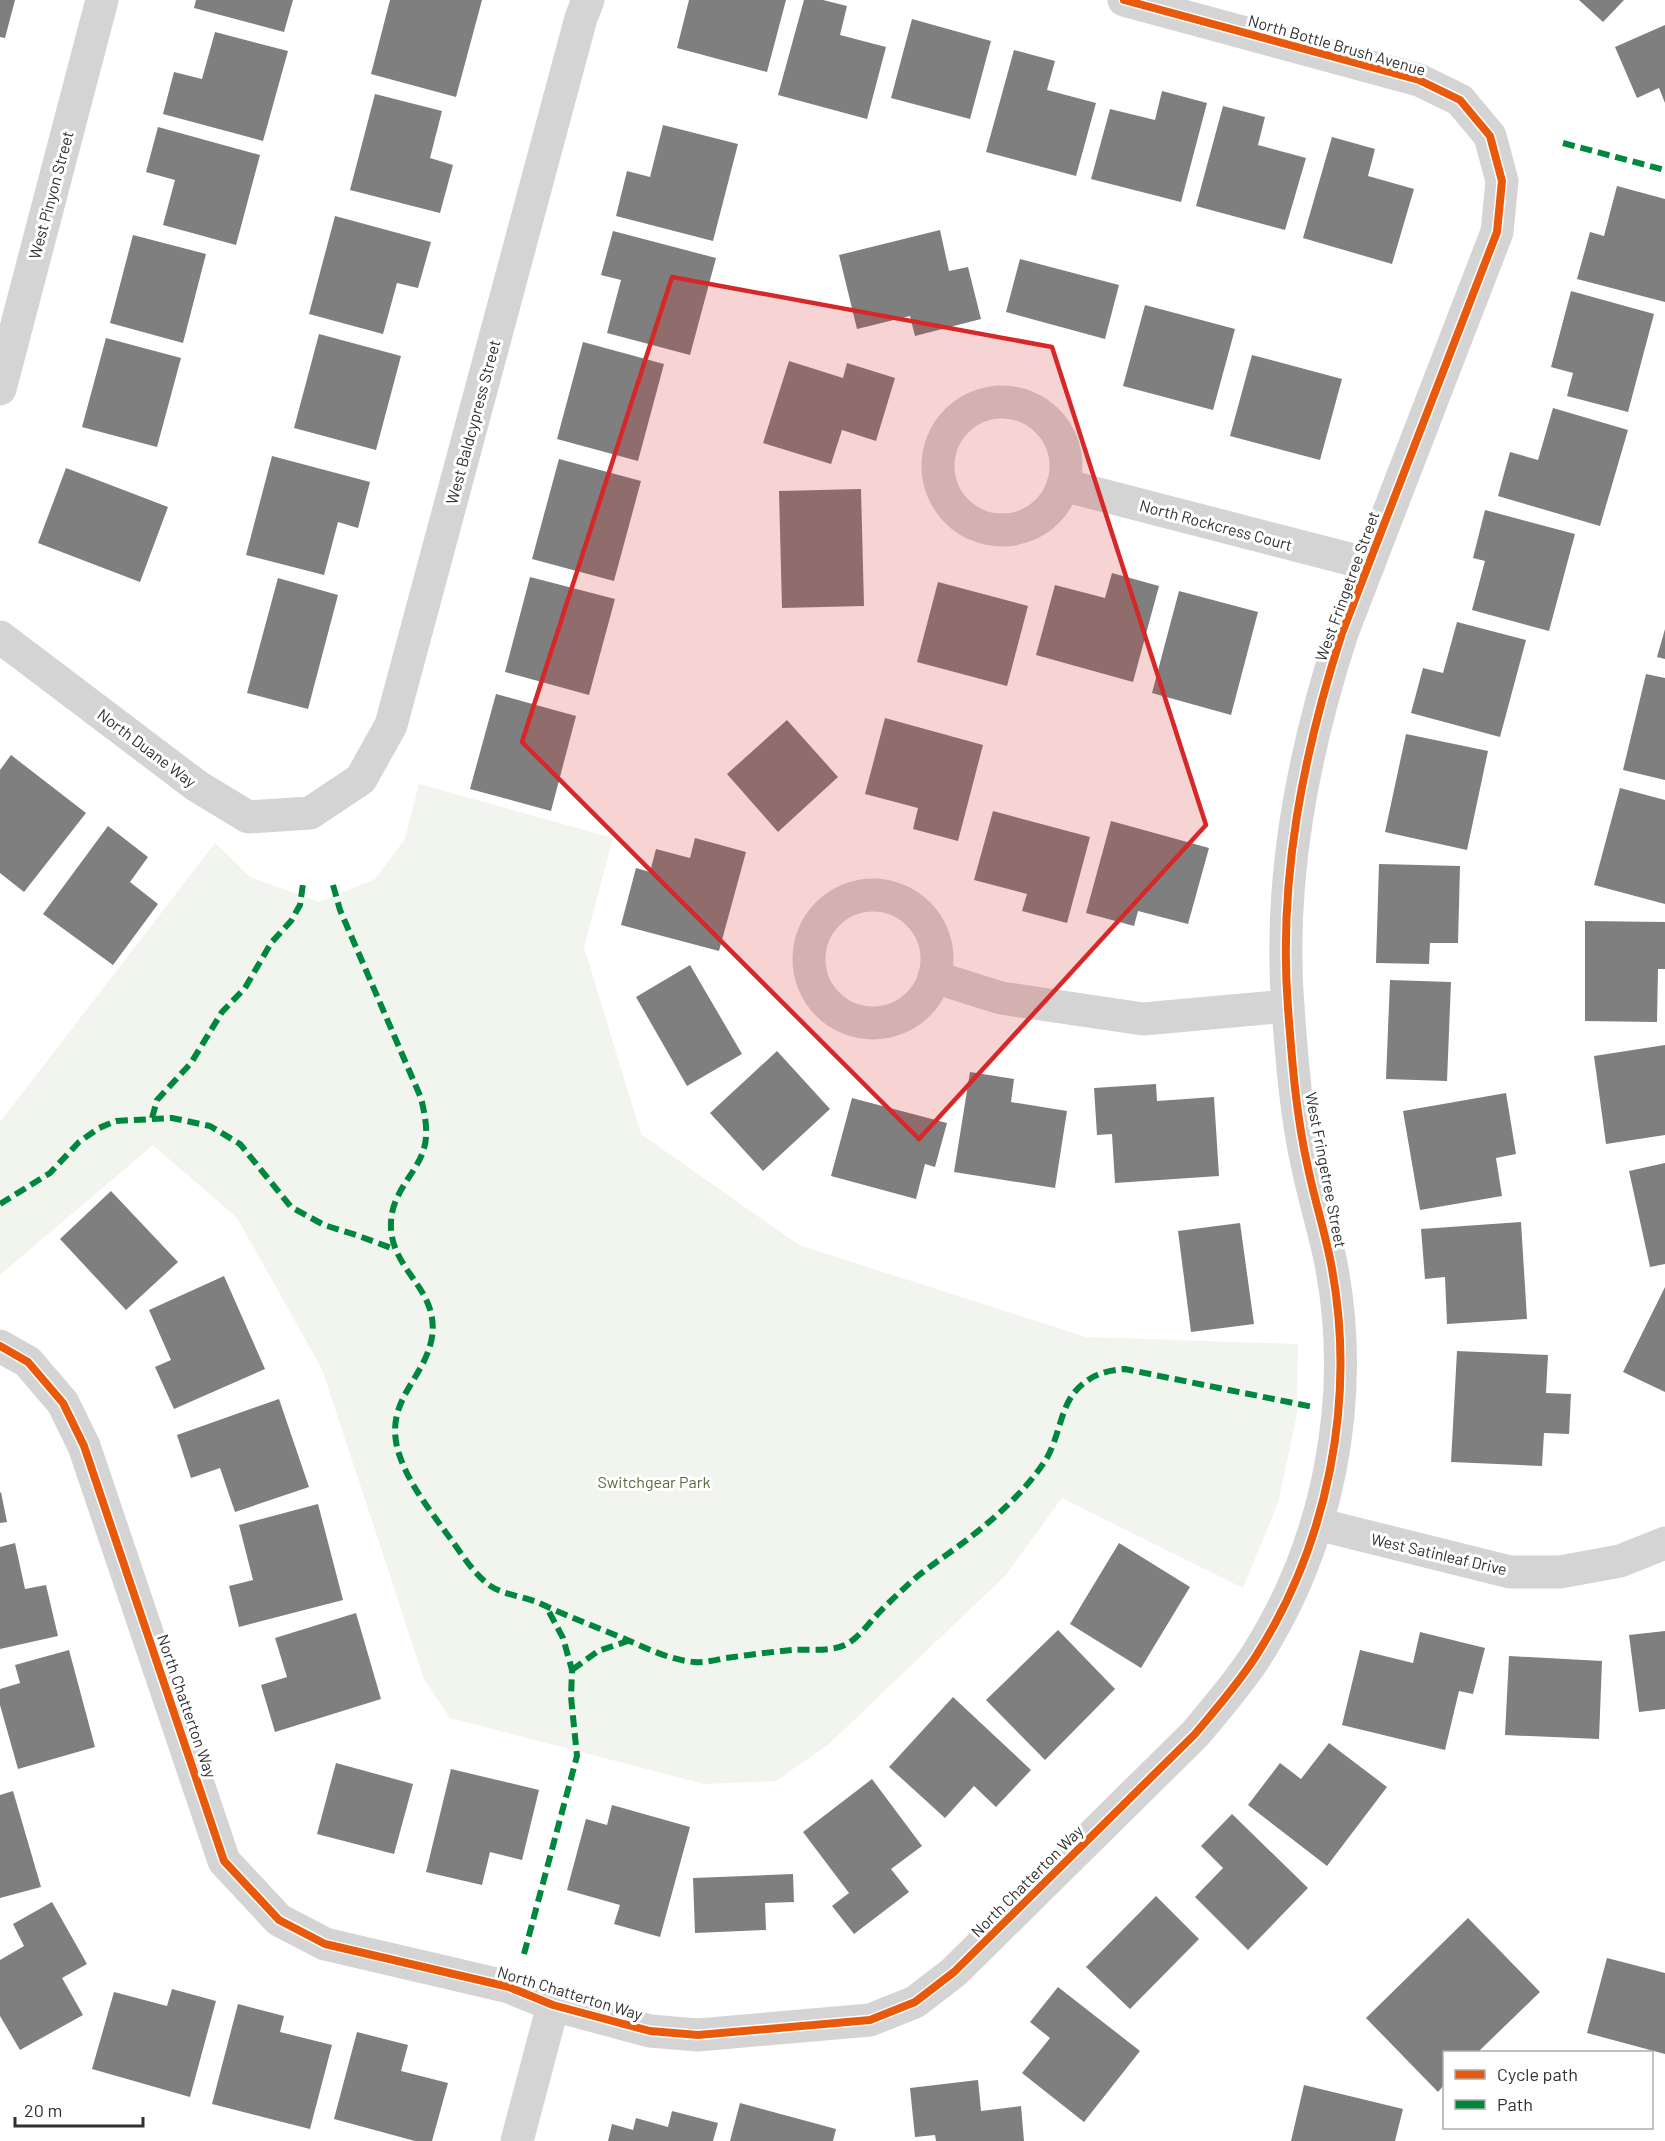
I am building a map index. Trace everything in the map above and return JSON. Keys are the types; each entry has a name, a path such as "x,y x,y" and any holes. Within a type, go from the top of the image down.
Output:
{"street":[{"name":"West Pinyon Street","path":"0,390 102,0"},
{"name":"West Baldcypress Street","path":"310,813 361,779 391,725 581,18 588,0"},
{"name":"North Bottle Brush Avenue","path":"1124,0 1419,80 1460,100 1490,136"},
{"name":"West Fringetree Street","path":"1317,1524 1337,1432 1341,1349 1332,1269 1298,1113 1285,962 1292,850 1301,788 1326,684 1342,633 1497,232 1502,181 1490,136"},
{"name":"North Rockcress Court","path":"1063,485 1369,564"},
{"name":"North Duane Way","path":"0,637 197,786 248,817 310,813"},
{"path":"934,977 1001,998 1143,1019 1288,1006"},
{"name":"North Chatterton Way","path":"0,1346 28,1362 63,1403 84,1446 224,1861 279,1920 325,1944 509,1987 553,2005 650,2031 698,2035 870,2020 915,2002 954,1972 1195,1734 1255,1657 1280,1614 1300,1571 1317,1524"},
{"name":"West Satinleaf Drive","path":"1317,1524 1510,1572 1560,1572 1620,1562 1665,1543"},
{"path":"517,2141 553,2005"}],"highlighted area":[{"path":"672,277 1052,347 1206,825 919,1139 522,742"}],"green space":[{"name":"Switchgear Park","path":"419,784 613,838 584,947 641,1134 799,1245 1086,1337 1298,1344 1297,1414 1278,1503 1243,1588 1062,1498 1005,1576 829,1744 776,1781 704,1784 450,1718 424,1679 322,1369 237,1218 153,1145 0,1275 0,1122 215,843 250,877 319,902 375,879 405,839"}],"building":[{"path":"0,0 15,0 5,38 0,37"},
{"path":"196,0 293,0 284,32 194,8"},
{"path":"390,0 482,0 456,97 371,74"},
{"path":"689,0 786,0 767,72 677,48"},
{"path":"804,0 823,0 847,6 840,35 886,47 867,119 778,95"},
{"path":"1579,0 1624,0 1603,22"},
{"path":"912,19 991,41 970,119 891,98"},
{"path":"1665,25 1665,103 1659,88 1637,98 1615,47"},
{"path":"215,32 288,51 263,141 163,114 174,72 202,79"},
{"path":"1014,50 1055,61 1047,90 1096,103 1076,176 986,152"},
{"path":"1162,91 1207,103 1181,202 1091,179 1110,109 1155,120"},
{"path":"375,94 442,111 430,158 453,165 440,213 350,190"},
{"path":"1223,106 1265,117 1258,145 1306,158 1285,230 1196,206"},
{"path":"663,125 738,144 713,241 616,216 627,171 650,177"},
{"path":"158,127 260,155 236,245 163,225 175,180 146,172"},
{"path":"1332,137 1375,149 1368,176 1414,189 1392,264 1303,238"},
{"path":"1617,186 1665,199 1665,302 1577,279 1590,232 1604,236"},
{"path":"335,216 431,242 418,288 397,283 383,334 309,314"},
{"path":"940,230 949,271 968,267 981,319 915,336 910,316 857,329 839,255"},
{"path":"613,231 716,258 690,355 607,333 621,280 601,275"},
{"path":"133,235 206,254 183,343 110,323"},
{"path":"1020,259 1119,285 1105,339 1006,312"},
{"path":"1571,291 1654,314 1628,412 1567,396 1573,373 1551,367"},
{"path":"1145,305 1235,329 1213,410 1123,386"},
{"path":"319,334 401,356 376,450 294,428"},
{"path":"106,338 181,358 157,447 82,427"},
{"path":"583,342 664,364 638,461 557,439"},
{"path":"1252,355 1342,379 1320,460 1230,436"},
{"path":"789,361 843,378 847,363 895,378 876,441 842,430 831,464 763,443"},
{"path":"1553,408 1628,430 1600,526 1498,496 1510,452 1538,460"},
{"path":"272,456 370,482 358,528 338,522 324,575 246,555"},
{"path":"559,459 641,481 614,581 532,559"},
{"path":"66,468 168,507 140,582 38,543"},
{"path":"861,489 864,606 782,608 779,491"},
{"path":"1485,510 1575,534 1549,631 1472,610 1485,561 1473,558"},
{"path":"1112,573 1159,586 1133,682 1036,655 1055,585 1105,598"},
{"path":"530,577 615,599 589,695 505,672"},
{"path":"278,578 338,595 308,709 247,693"},
{"path":"938,582 1028,606 1007,686 917,662"},
{"path":"1179,591 1258,612 1231,715 1152,693"},
{"path":"1457,622 1526,640 1500,737 1411,713 1423,668 1443,673"},
{"path":"1665,629 1665,659 1657,657"},
{"path":"1646,674 1665,678 1665,780 1623,770"},
{"path":"496,694 576,716 551,811 470,789"},
{"path":"885,718 983,745 958,841 913,829 918,808 865,794"},
{"path":"787,720 838,777 778,832 727,774"},
{"path":"1406,734 1488,751 1467,850 1385,832"},
{"path":"11,755 86,813 24,892 0,873 0,770"},
{"path":"1620,788 1665,800 1665,904 1594,885"},
{"path":"993,811 1090,837 1067,923 1022,911 1027,894 974,880"},
{"path":"1111,821 1209,848 1188,924 1138,911 1134,926 1086,913"},
{"path":"108,826 148,857 130,882 158,904 113,965 43,914"},
{"path":"695,838 746,852 719,951 621,925 636,868 650,872 656,849 690,858"},
{"path":"1379,864 1460,866 1458,943 1430,943 1429,964 1376,963"},
{"path":"1585,921 1665,922 1665,969 1658,969 1657,1022 1585,1021"},
{"path":"690,965 742,1054 687,1086 636,997"},
{"path":"1390,980 1451,982 1447,1081 1386,1079"},
{"path":"1665,1045 1665,1135 1606,1144 1594,1056"},
{"path":"777,1051 830,1109 763,1171 710,1113"},
{"path":"970,1072 1014,1079 1011,1102 1067,1111 1055,1188 954,1172"},
{"path":"1156,1084 1157,1101 1214,1097 1219,1176 1115,1183 1112,1134 1097,1135 1094,1088"},
{"path":"1506,1093 1516,1154 1496,1158 1502,1196 1420,1210 1403,1111"},
{"path":"852,1098 947,1123 935,1167 925,1164 916,1199 831,1176"},
{"path":"1665,1163 1665,1264 1650,1267 1629,1171"},
{"path":"111,1191 178,1262 126,1310 60,1239"},
{"path":"1521,1222 1527,1319 1447,1324 1445,1277 1425,1279 1421,1229"},
{"path":"1240,1223 1254,1324 1191,1332 1178,1231"},
{"path":"224,1276 265,1369 174,1409 155,1367 171,1360 149,1310"},
{"path":"1665,1287 1665,1392 1623,1372"},
{"path":"1457,1351 1548,1355 1546,1393 1571,1394 1569,1434 1544,1433 1542,1466 1451,1462"},
{"path":"279,1399 309,1487 235,1512 220,1468 191,1478 177,1435"},
{"path":"0,1493 7,1522 0,1523"},
{"path":"318,1504 343,1600 239,1627 229,1586 253,1580 239,1525"},
{"path":"15,1543 25,1589 46,1585 58,1636 0,1649 0,1547"},
{"path":"1119,1543 1190,1587 1141,1668 1070,1624"},
{"path":"356,1613 381,1699 275,1732 261,1685 287,1677 275,1638"},
{"path":"1058,1630 1115,1689 1045,1760 986,1700"},
{"path":"1665,1631 1665,1709 1639,1712 1629,1635"},
{"path":"1420,1632 1485,1648 1473,1694 1459,1691 1445,1750 1342,1725 1360,1650 1413,1663"},
{"path":"69,1650 95,1747 18,1769 0,1705 0,1689 20,1683 15,1665"},
{"path":"1509,1656 1602,1661 1599,1739 1505,1735"},
{"path":"953,1697 1031,1770 996,1807 974,1786 945,1818 889,1767"},
{"path":"1329,1743 1387,1787 1327,1866 1248,1805 1280,1763 1301,1779"},
{"path":"336,1763 413,1784 394,1854 317,1834"},
{"path":"451,1769 539,1790 522,1860 490,1852 482,1885 426,1872"},
{"path":"872,1779 922,1846 891,1869 909,1892 854,1934 832,1906 849,1893 803,1832"},
{"path":"13,1791 41,1887 0,1898 0,1795"},
{"path":"612,1805 690,1827 660,1937 614,1924 620,1905 567,1890 586,1819 607,1825"},
{"path":"1232,1814 1308,1888 1248,1950 1195,1897 1223,1868 1201,1846"},
{"path":"793,1874 794,1902 765,1903 766,1930 695,1933 693,1878"},
{"path":"1156,1896 1199,1939 1130,2009 1086,1967"},
{"path":"52,1902 87,1964 62,1978 83,2015 20,2050 0,2016 0,1960 24,1946 13,1924"},
{"path":"1468,1918 1540,1992 1479,2051 1443,2051 1443,2086 1438,2092 1366,2018"},
{"path":"1607,1958 1665,1973 1665,2054 1587,2033"},
{"path":"1058,1987 1140,2051 1084,2122 1022,2073 1050,2038 1030,2022"},
{"path":"172,1989 216,2001 190,2097 92,2069 114,1992 167,2006"},
{"path":"238,2004 284,2016 280,2032 332,2045 310,2129 212,2104"},
{"path":"357,2032 408,2045 401,2071 448,2083 432,2141 415,2141 334,2119"},
{"path":"978,2080 981,2111 1021,2106 1024,2141 936,2141 935,2135 915,2137 910,2088"},
{"path":"1304,2085 1403,2109 1395,2141 1291,2141"},
{"path":"740,2103 836,2129 833,2141 730,2141"},
{"path":"672,2111 718,2123 713,2141 608,2141 612,2124 633,2130 636,2118 668,2127"}],"marked path":[{"path":"1563,143 1665,170"},
{"path":"152,1118 157,1100 191,1063 222,1012 245,988 271,943 291,921 300,905 303,884"},
{"path":"333,885 340,910 421,1098 426,1122 424,1149 395,1202 392,1214 391,1228 399,1257 423,1293 432,1320 432,1337 428,1352 406,1392 396,1419 395,1436 399,1454 414,1486 433,1515 472,1568 489,1585 539,1603 658,1653 685,1661 702,1662 792,1650 839,1647 853,1640 912,1581 983,1527 1017,1496 1045,1461 1073,1394 1084,1383 1096,1376 1109,1371 1125,1369 1313,1407"},
{"path":"0,1204 50,1173 79,1142 99,1128 116,1121 172,1118 210,1126 240,1144 291,1207 324,1225 394,1249"},
{"path":"524,1954 577,1756 571,1697 572,1670 563,1638 547,1608"},
{"path":"572,1670 598,1651 628,1641"}],"cycle path":[{"path":"0,1346 28,1362 63,1403 84,1446 224,1861 279,1920 325,1944 509,1987 553,2005 650,2031 698,2035 870,2020 915,2002 954,1972 1195,1734 1219,1706 1256,1656 1281,1612 1302,1566 1318,1519 1330,1470 1337,1420 1340,1369 1339,1319 1330,1256 1300,1128 1288,1008 1286,960 1290,865 1305,771 1342,633 1497,232 1502,181 1490,136 1460,100 1419,80 1124,0"}]}
